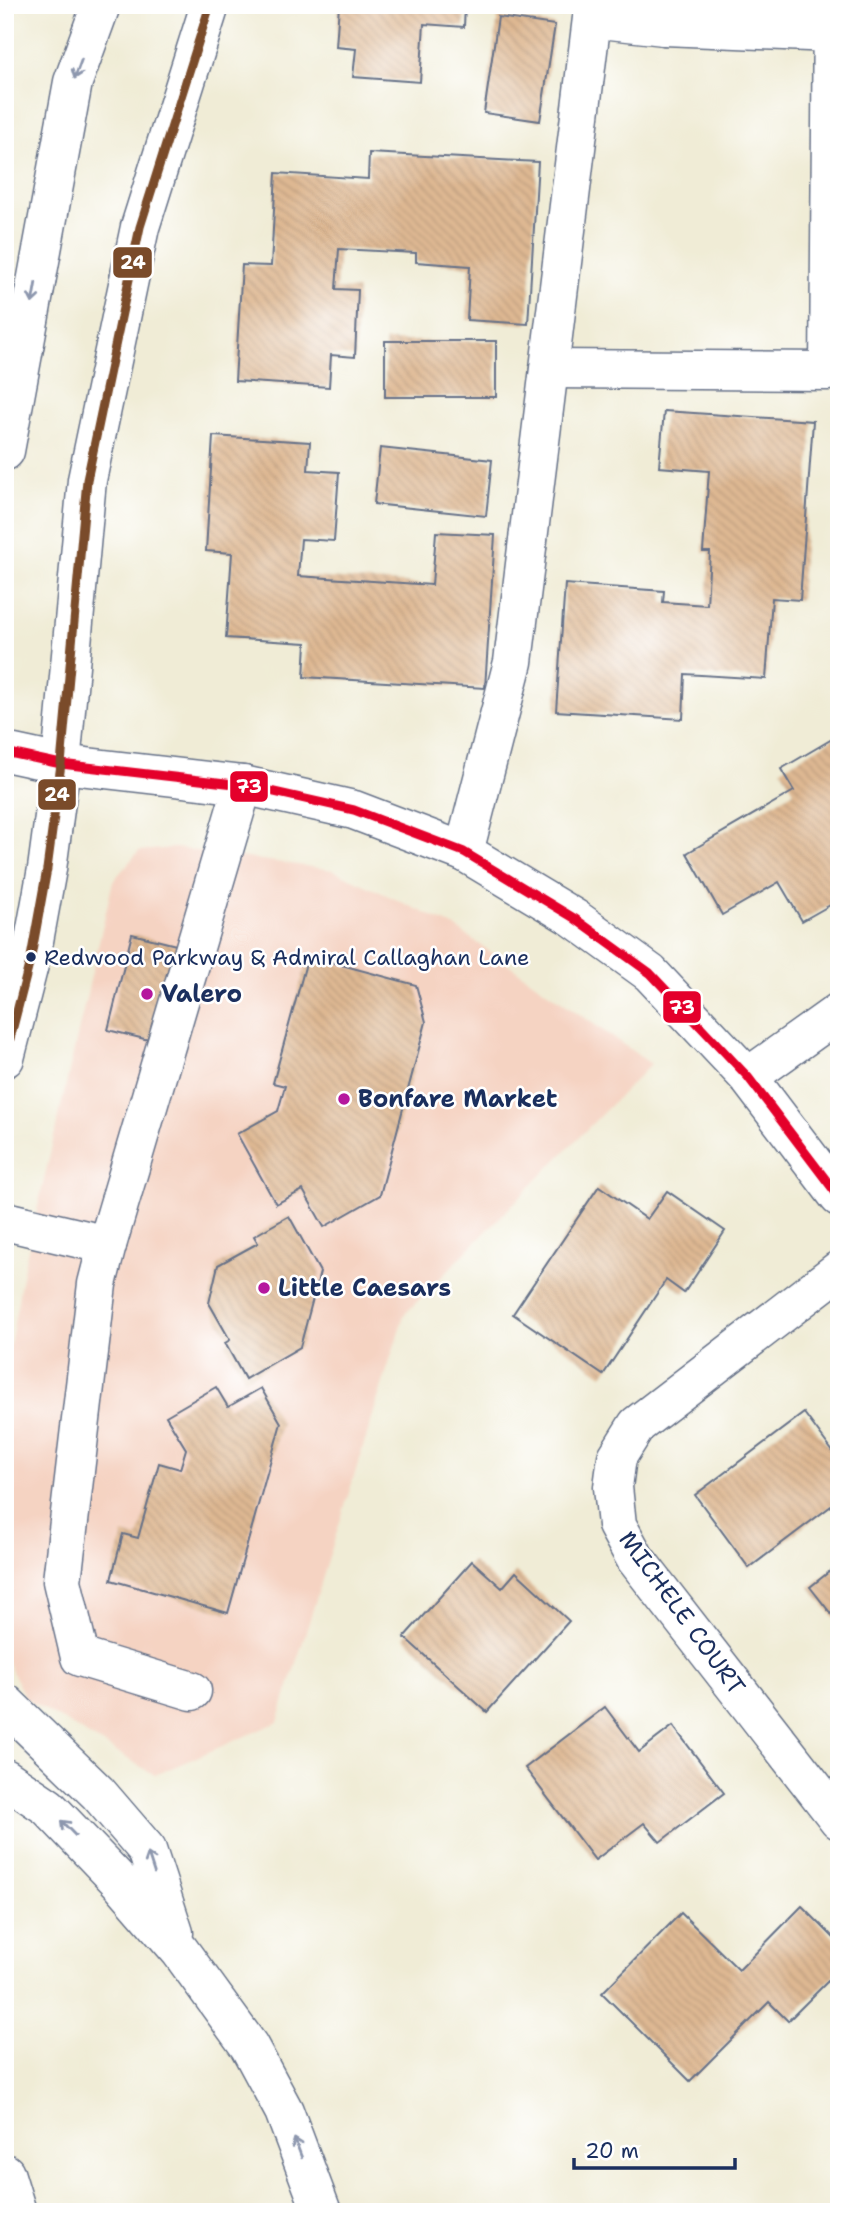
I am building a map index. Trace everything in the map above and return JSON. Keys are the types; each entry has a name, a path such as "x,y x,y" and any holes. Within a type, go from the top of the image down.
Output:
{"main road":[{"path":"5,451 73,82 101,5"},
{"path":"5,1058 36,932 47,869 61,764 87,480 140,227 209,5"},
{"path":"464,852 513,663 549,369 592,18 665,16 832,19 829,371 549,369"},
{"path":"5,752 61,764 243,785 354,810 464,852 574,918 650,973 748,1077 839,1197"},
{"path":"192,1691 80,1657 62,1581 97,1284 243,785"},
{"path":"748,1077 839,1012"},
{"path":"5,1221 107,1245"},
{"name":"MICHELE COURT","path":"839,1270 638,1424 617,1457 613,1487 617,1525 635,1558 839,1821"},
{"path":"5,1703 98,1793 147,1850 180,1951"},
{"path":"5,1778 48,1807 122,1884 180,1951 249,2046 284,2111 322,2212"},
{"path":"5,2173 17,2212"}],"shaded area":[{"path":"175,848 333,870 455,927 651,1064 404,1315 278,1722 155,1775 25,1698 5,1657 5,1375 23,1271 113,881 139,851"}],"building":[{"path":"339,5 465,5 464,27 424,24 420,82 353,77 356,49 336,47"},
{"path":"498,17 555,25 540,121 484,113"},
{"path":"369,153 538,162 528,324 467,320 470,266 416,262 416,253 339,249 336,289 358,290 355,357 331,355 329,387 235,381 242,265 271,266 276,173 368,179"},
{"path":"385,341 496,341 496,397 385,397"},
{"path":"664,411 813,421 800,600 772,598 766,679 685,674 683,719 556,711 565,584 664,591 663,602 707,605 710,552 703,552 709,471 659,467"},
{"path":"213,436 310,442 308,470 339,472 334,541 301,539 298,576 432,585 436,532 495,535 485,688 304,677 306,643 226,638 232,553 206,551"},
{"path":"380,448 492,460 486,516 374,504"},
{"path":"839,735 839,900 802,921 779,882 722,915 687,853 794,791 781,769"},
{"path":"132,934 188,948 165,1044 108,1030"},
{"name":"Bonfare Market","path":"308,956 416,985 426,1022 380,1195 324,1227 303,1190 276,1204 237,1134 278,1111 285,1086 273,1083"},
{"path":"599,1186 647,1219 667,1191 725,1231 684,1293 666,1280 603,1375 513,1314"},
{"name":"Little Caesars","path":"289,1216 320,1272 300,1347 245,1379 225,1343 230,1340 209,1303 218,1265 258,1243 254,1236"},
{"path":"216,1387 228,1407 261,1388 281,1423 228,1613 111,1580 123,1534 138,1538 159,1463 180,1469 186,1449 166,1416"},
{"path":"804,1413 839,1460 839,1500 749,1568 695,1495"},
{"path":"472,1561 502,1588 516,1572 569,1621 487,1712 404,1637"},
{"path":"839,1564 839,1624 810,1587"},
{"path":"605,1707 639,1752 673,1726 724,1793 660,1842 644,1823 595,1860 525,1768"},
{"path":"802,1906 839,1943 839,1970 788,2021 769,2002 690,2081 602,1993 681,1913 739,1970"}],"transit line":[{"name":"24","path":"5,1058 31,957 47,869 61,764 87,480 140,227 210,5"},
{"name":"73","path":"5,752 61,764 243,785 354,810 464,852 574,918 650,973 748,1077 839,1197"}],"place":[{"name":"Redwood Parkway & Admiral Callaghan Lane","path":"31,957"},
{"name":"Valero","path":"147,994"},
{"name":"Bonfare Market","path":"344,1099"},
{"name":"Little Caesars","path":"264,1288"}]}
